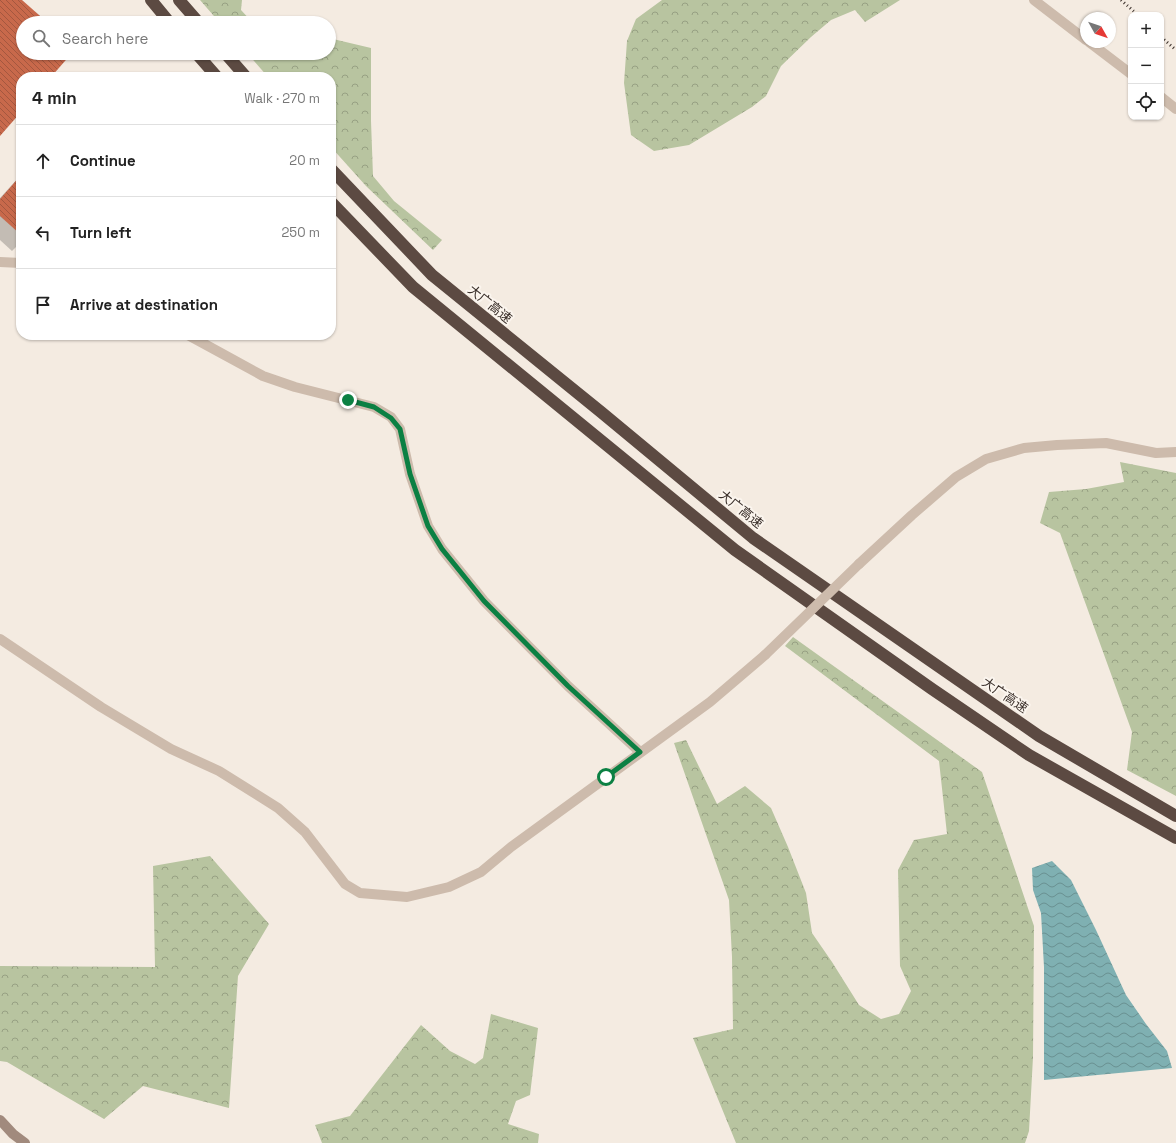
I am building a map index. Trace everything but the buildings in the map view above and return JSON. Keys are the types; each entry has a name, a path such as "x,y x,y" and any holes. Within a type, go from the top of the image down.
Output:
{"highway":[{"path":"151,0 164,16"},
{"path":"179,0 193,16"},
{"path":"202,60 213,72"},
{"path":"231,60 242,72"},
{"name":"大广高速","path":"336,174 432,275 753,538 1039,736 1176,816"},
{"path":"336,207 413,287 735,550 1029,755 1176,838"}],"street":[{"path":"1034,0 1080,35"},
{"path":"1097,48 1128,72"},
{"path":"1164,99 1176,109"},
{"path":"0,262 16,263"},
{"path":"197,340 263,376 295,387 374,407 391,418 400,429 410,474 428,526 442,549 490,607 568,686 640,752"},
{"path":"0,639 101,707 171,749 219,771 278,808 305,832 345,884 360,893 407,897 449,887 481,872 512,847 710,702 765,655 912,515 956,477 986,459 1024,448 1057,444 1106,443 1156,453 1176,452"},
{"path":"0,1120 13,1134 25,1143"}],"green space":[{"path":"200,0 242,0 241,10 247,16 214,16"},
{"path":"662,0 900,0 865,22 855,10 831,20 781,66 766,96 752,107 689,145 654,151 631,135 624,83 627,41 636,19"},
{"path":"336,40 371,48 373,176 394,201 442,240 433,250 366,186 336,153 336,72 264,72 253,60 336,60"},
{"path":"1120,462 1176,473 1176,796 1127,770 1132,732 1060,533 1040,523 1049,492 1086,489 1124,482"},
{"path":"793,637 982,772 1034,926 1033,1057 1029,1131 1025,1143 736,1143 693,1038 733,1029 732,957 729,900 674,743 686,740 717,804 745,786 771,808 806,893 812,933 859,1005 881,1019 899,1014 911,991 900,966 898,870 914,840 947,834 939,761 785,646"},
{"path":"210,856 269,924 238,976 229,1108 143,1086 104,1119 7,1062 0,1061 0,966 155,967 153,866"},
{"path":"491,1014 538,1028 530,1095 516,1101 508,1124 539,1134 538,1143 322,1143 315,1125 350,1116 421,1025 450,1051 475,1064 483,1058"}],"water":[{"path":"1052,861 1071,880 1126,995 1167,1051 1172,1068 1044,1080 1044,967 1041,913 1033,890 1032,868"}],"railway":[{"path":"1121,0 1135,12"},
{"path":"1164,40 1176,50"}],"route":[{"path":"348,400 374,407 391,418 400,429 410,474 428,526 442,549 484,601 568,686 640,752 606,777"}]}
